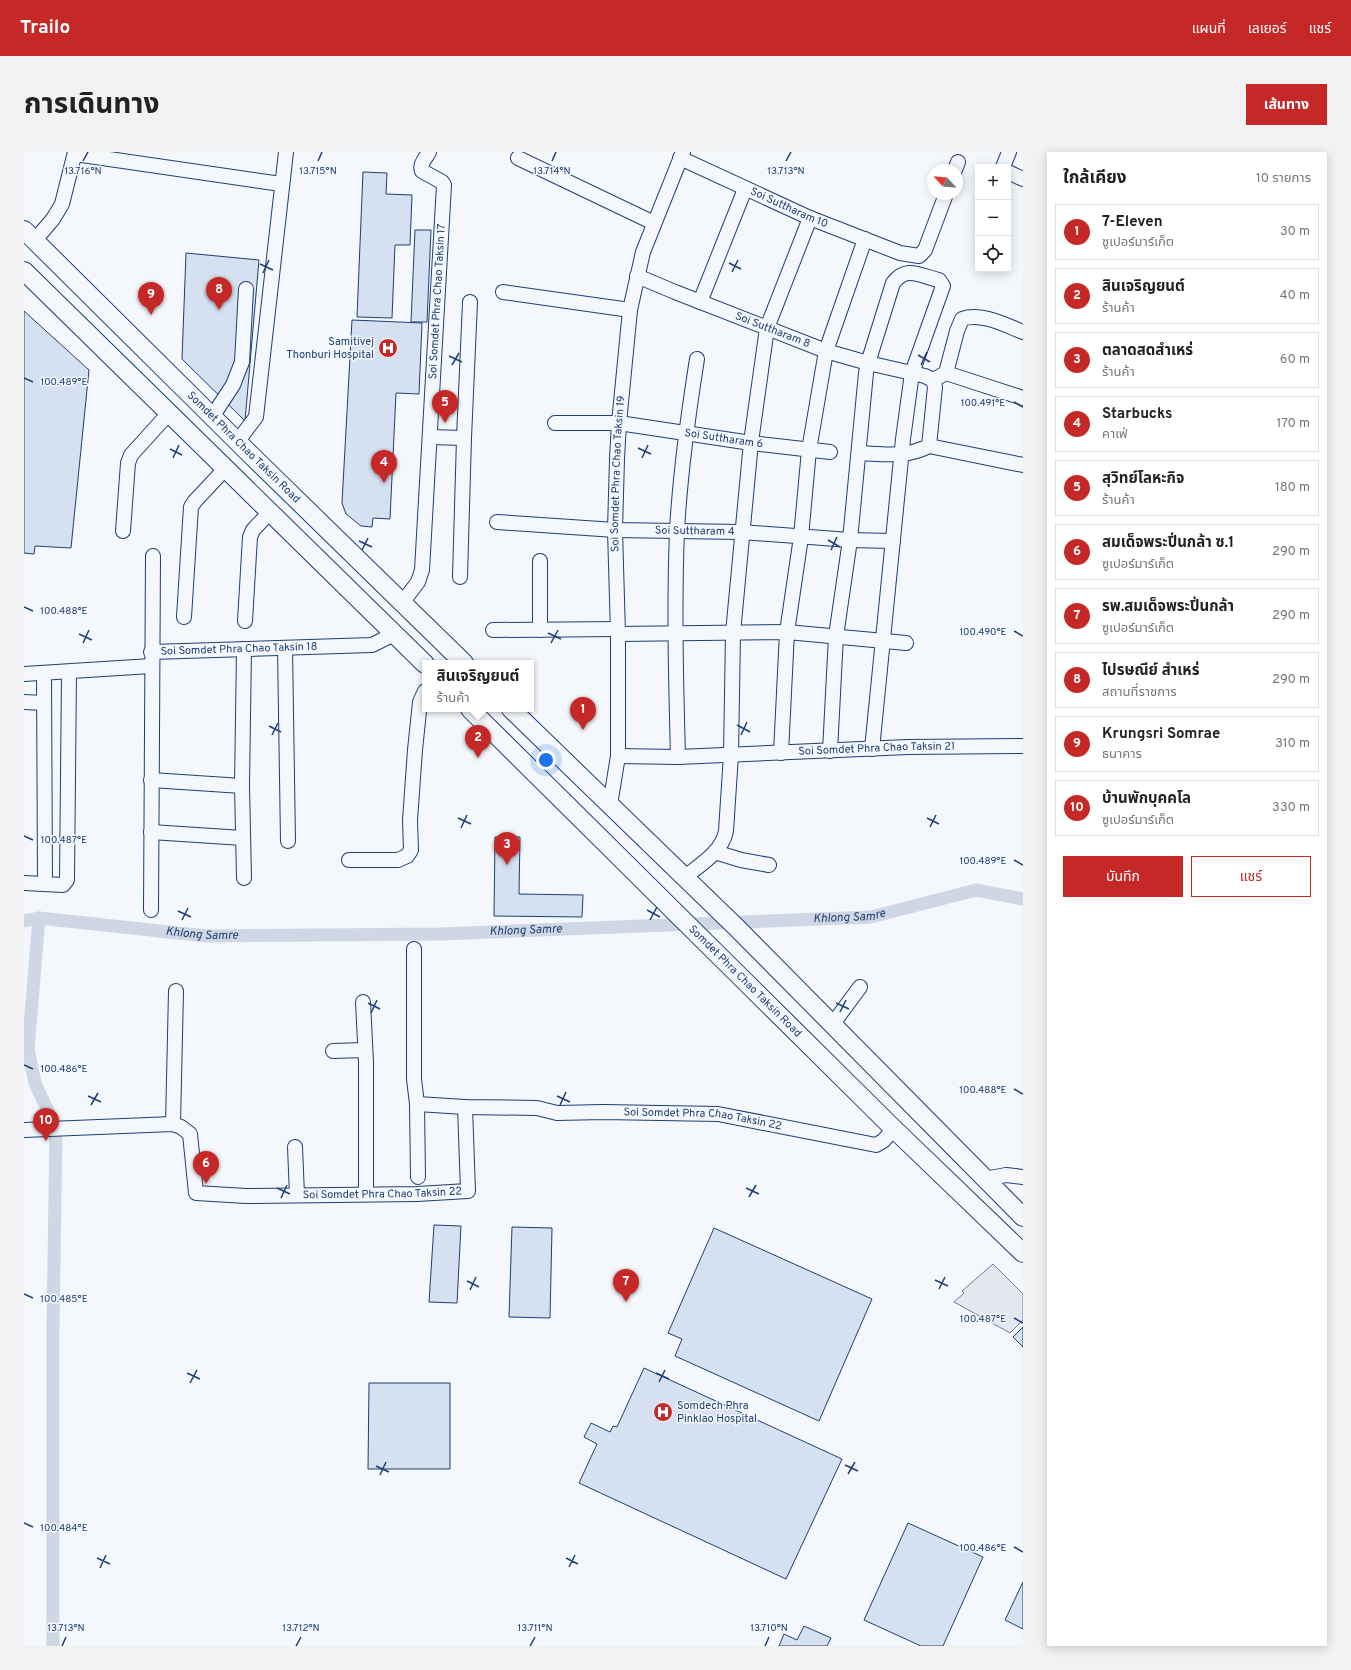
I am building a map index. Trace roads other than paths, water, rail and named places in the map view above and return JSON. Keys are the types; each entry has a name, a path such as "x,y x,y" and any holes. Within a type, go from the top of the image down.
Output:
{"main road":[{"name":"Somdet Phra Chao Taksin Road","path":"29,235 237,442 461,660"},
{"path":"24,271 269,513 422,661"},
{"path":"199,444 215,420"},
{"path":"230,474 253,457"},
{"name":"Somdet Phra Chao Taksin Road","path":"473,712 894,1129 1022,1253"},
{"path":"514,712 700,891 1023,1217"}],"street":[{"path":"237,442 256,417 281,184 286,152"},
{"name":"Soi Somdet Phra Chao Taksin 17","path":"402,603 418,582 422,570 430,437 444,185 442,182 422,171 421,166 429,152"},
{"path":"1004,164 1009,152"},
{"path":"29,235 53,219 62,204 75,153 281,184"},
{"name":"Soi Suttharam 10","path":"681,155 745,189 810,218 900,253 919,256 925,250 944,200"},
{"name":"Soi Somdet Phra Chao Taksin 19","path":"610,805 618,756 618,631 615,530 619,423 630,310 643,252 681,155"},
{"path":"518,158 654,223"},
{"path":"1011,173 1023,179"},
{"path":"700,302 745,189"},
{"path":"685,877 715,852 724,840 726,831 731,755 733,633 741,532 751,443 767,328 810,218"},
{"path":"781,753 787,632 801,537 810,450 826,350 864,239"},
{"path":"830,751 836,636 850,540 868,363 893,283 899,276 907,272 939,280 943,286 912,373 903,439 903,455 882,641 872,749"},
{"name":"Soi Suttharam 8","path":"637,276 700,302 826,350 868,363 925,376 933,380"},
{"path":"215,420 233,385 242,362 246,289"},
{"path":"503,292 630,310"},
{"path":"460,577 470,302"},
{"path":"946,373 957,330 962,319 966,317 980,317 1023,332"},
{"path":"678,756 675,634 677,531 685,432 697,359"},
{"path":"929,446 935,387 933,380 946,373 1023,398"},
{"path":"122,531 128,463 131,455 169,414"},
{"name":"Soi Suttharam 6","path":"555,423 619,423 751,443 830,452"},
{"path":"430,437 464,438"},
{"path":"859,452 903,455 917,452 929,446 1023,466"},
{"path":"184,617 192,507 195,501 230,474"},
{"path":"246,621 250,537 254,530 269,513"},
{"name":"Soi Suttharam 4","path":"497,522 615,530 741,532 850,540 893,541"},
{"path":"152,652 153,556"},
{"path":"540,561 540,630"},
{"path":"493,630 618,631 675,634 787,632 906,643"},
{"name":"Soi Somdet Phra Chao Taksin 18","path":"24,674 151,666 152,652 372,645 394,634"},
{"path":"285,648 288,841"},
{"path":"244,649 242,786 244,878"},
{"path":"151,666 151,910"},
{"path":"24,884 45,883 63,885 66,880 69,672"},
{"path":"44,673 45,883"},
{"path":"349,860 398,860 407,856 411,850 410,820 415,750 420,702 422,698"},
{"path":"24,702 44,702"},
{"name":"Soi Somdet Phra Chao Taksin 21","path":"618,756 731,755 908,747 1023,746"},
{"path":"151,780 242,786"},
{"path":"151,832 244,838"},
{"path":"715,852 768,866"},
{"path":"414,949 414,1079 418,1177"},
{"path":"832,1024 860,987"},
{"path":"24,1130 173,1124 176,990"},
{"path":"363,1002 365,1050 366,1193"},
{"path":"333,1051 365,1050"},
{"path":"416,1104 465,1107"},
{"name":"Soi Somdet Phra Chao Taksin 22","path":"173,1124 181,1127 190,1134 196,1193 246,1196 366,1193 417,1194 468,1191 465,1107 537,1108 557,1113 603,1112 718,1114 876,1145 883,1141 894,1129"},
{"path":"295,1146 297,1195"},
{"path":"984,1178 1006,1175 1023,1177"}],"waterway":[{"name":"Khlong Samre","path":"24,921 39,918 206,936 441,934 871,917 976,890 1023,899"},
{"path":"39,918 28,1049 35,1083 56,1129 53,1329 53,1646"}],"place":[{"name":"ไปรษณีย์ สำเหร่","path":"219,310"},
{"name":"Krungsri Somrae","path":"151,315"},
{"name":"Samitivej Thonburi Hospital","path":"388,348"},
{"name":"สุวิทย์โลหะกิจ","path":"445,423"},
{"name":"Starbucks","path":"384,483"},
{"name":"7-Eleven","path":"583,730"},
{"name":"สินเจริญยนต์","path":"478,758"},
{"name":"ตลาดสดสำเหร่","path":"507,865"},
{"name":"บ้านพักบุคคโล","path":"46,1141"},
{"name":"สมเด็จพระปิ่นกล้า ซ.1","path":"206,1184"},
{"name":"รพ.สมเด็จพระปิ่นกล้า","path":"626,1302"},
{"name":"Somdech Phra Pinklao Hospital","path":"663,1412"}]}
